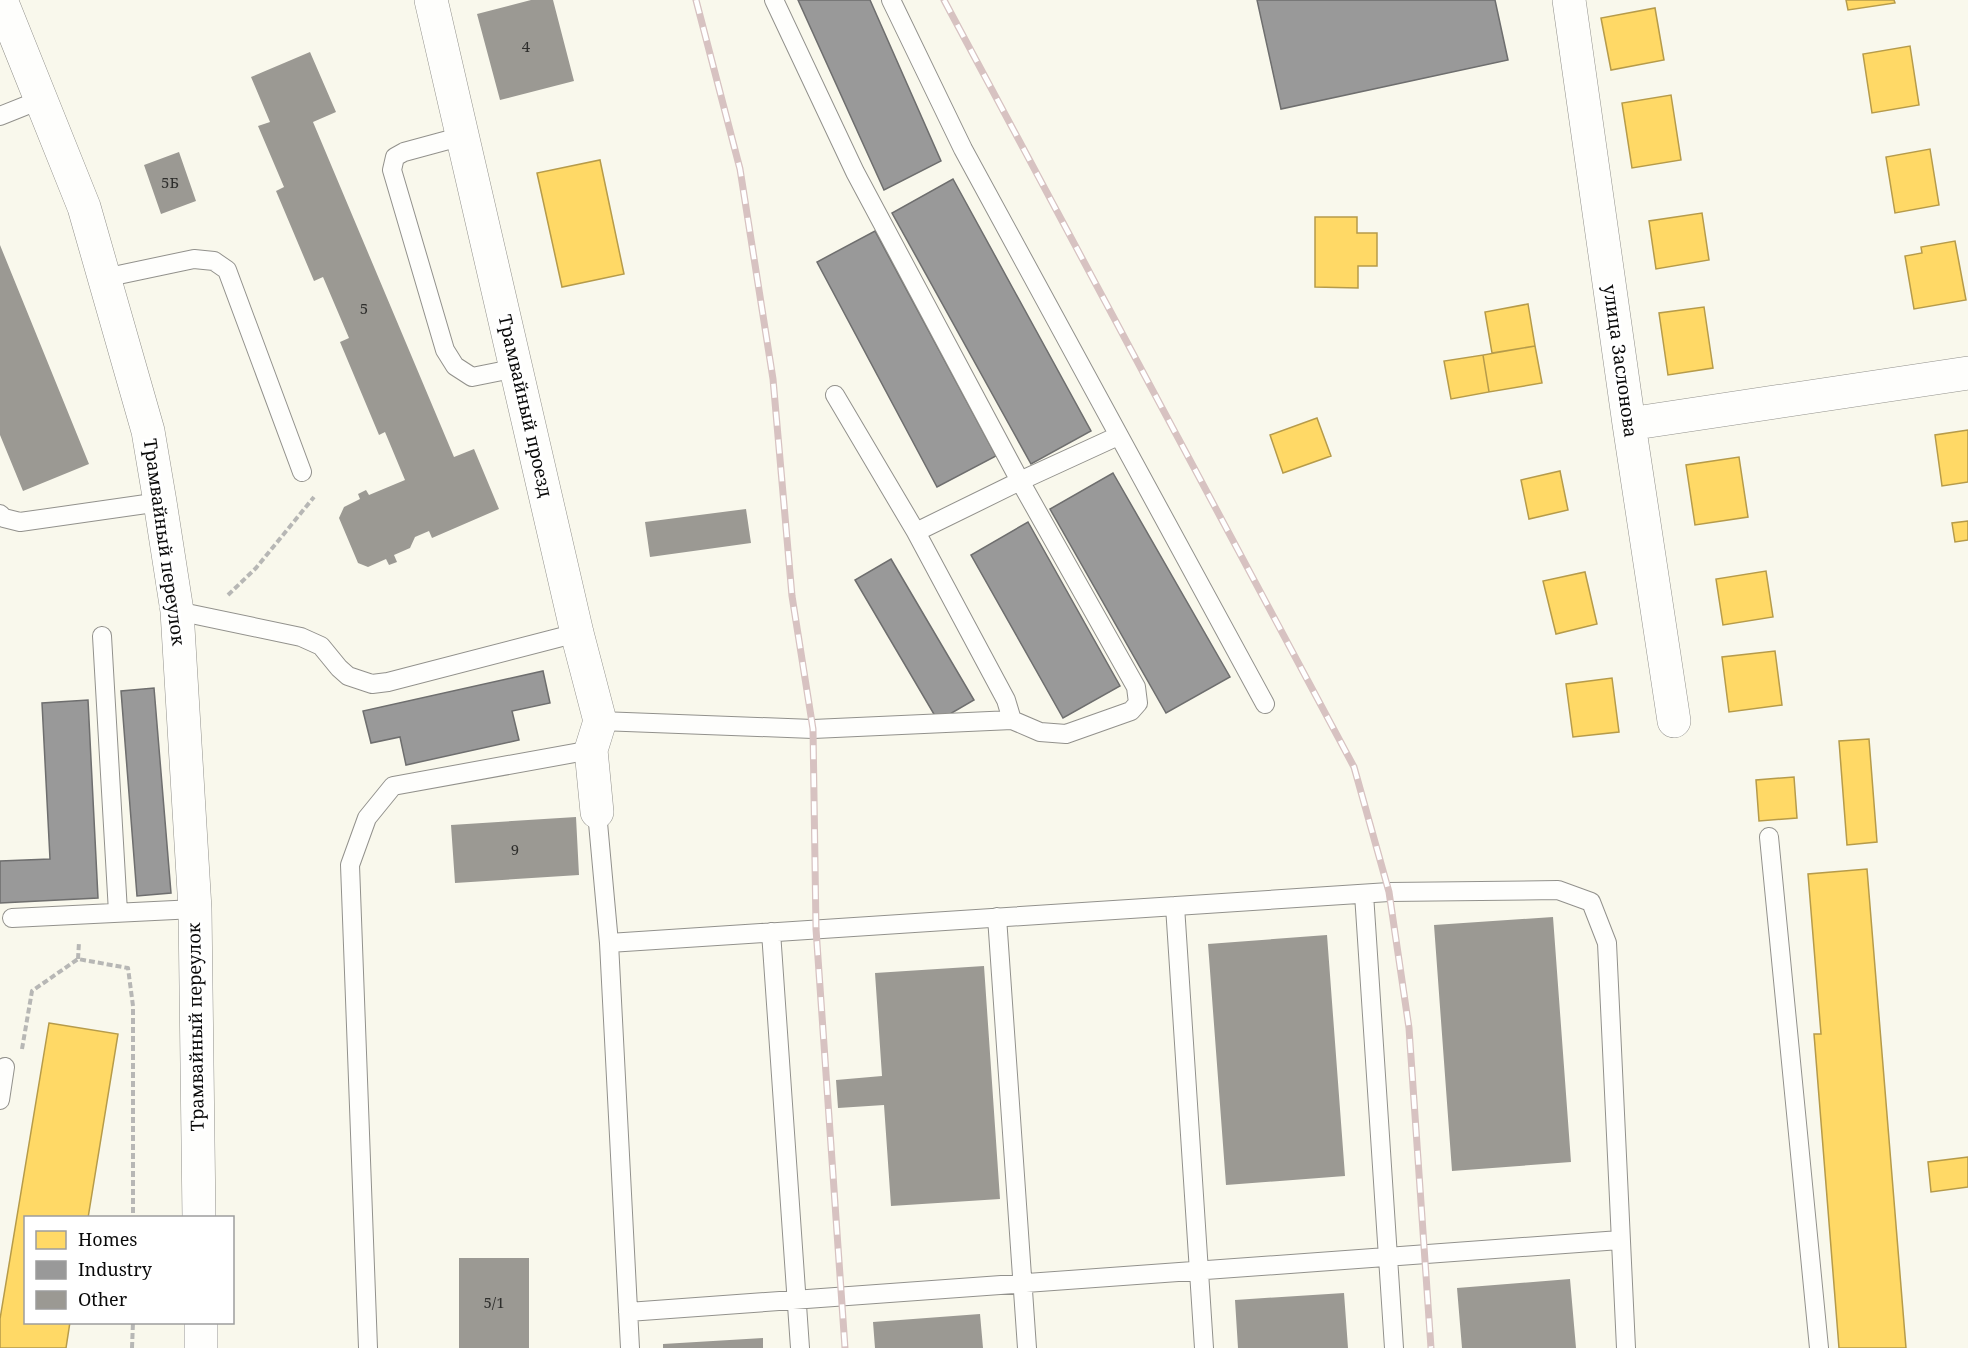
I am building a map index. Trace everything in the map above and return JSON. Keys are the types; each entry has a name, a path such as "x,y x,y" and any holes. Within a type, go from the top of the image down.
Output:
{"street":[{"name":"Трамвайный переулок","path":"1,0 84,207 148,432 160,502 192,614 199,1216"},
{"name":"Трамвайный проезд","path":"431,0 578,633 595,735 597,812"},
{"name":"улица Заслонова","path":"1569,0 1674,721"},
{"path":"1629,424 1968,373"},
{"path":"201,1324 201,1348"}],"lane":[{"path":"368,1348 350,865 367,818 393,786 595,735 813,729 1012,720 1040,732 1066,734 1131,711 1138,703 1136,687 1020,481 855,171 774,0"},
{"path":"891,0 963,149 1264,704"},
{"path":"0,116 40,100"},
{"path":"463,136 404,152 395,157 392,170 445,350 455,366 472,377 517,368"},
{"path":"104,278 194,259 214,261 227,270 302,472"},
{"path":"835,395 916,532 1006,700 1012,720"},
{"path":"916,532 1118,436"},
{"path":"0,514 4,518 21,522 160,502"},
{"path":"192,614 301,637 321,646 348,676 372,684 388,682 578,633"},
{"path":"102,636 118,912"},
{"path":"597,812 609,943 630,1348"},
{"path":"1769,837 1818,1348"},
{"path":"609,943 1364,894 1557,890 1591,902 1607,943 1626,1348"},
{"path":"1364,894 1394,1348"},
{"path":"1175,906 1204,1348"},
{"path":"12,918 195,909"},
{"path":"997,917 1027,1348"},
{"path":"771,932 800,1348"},
{"path":"0,1100 5,1067"},
{"path":"628,1312 1620,1240"}],"path":[{"path":"192,614 256,568 315,495"},
{"path":"5,1067 20,1065 32,991 78,959 128,968 133,1006 133,1216"},
{"path":"132,1324 132,1348"}],"building: Homes":[{"path":"1846,0 1894,0 1895,3 1848,10"},
{"path":"1655,8 1664,60 1611,70 1601,18"},
{"path":"1910,46 1919,105 1872,113 1863,54"},
{"path":"1671,95 1681,160 1632,168 1622,103"},
{"path":"1930,149 1939,205 1895,213 1886,157"},
{"path":"600,160 624,274 562,287 537,173"},
{"path":"1702,213 1709,260 1656,269 1649,221"},
{"path":"1315,217 1357,217 1357,233 1377,233 1377,266 1358,266 1358,288 1315,287"},
{"path":"1955,241 1966,300 1914,309 1905,256 1922,253 1921,247"},
{"path":"1528,304 1535,346 1492,353 1485,312"},
{"path":"1704,307 1713,368 1668,375 1659,313"},
{"path":"1535,346 1542,383 1489,392 1483,355"},
{"path":"1483,355 1489,392 1451,399 1444,361"},
{"path":"1317,418 1331,456 1283,473 1270,435"},
{"path":"1968,430 1968,482 1942,486 1935,435"},
{"path":"1739,457 1748,517 1695,525 1686,465"},
{"path":"1560,471 1568,510 1529,519 1521,480"},
{"path":"1968,521 1968,540 1955,542 1952,523"},
{"path":"1766,571 1773,617 1723,625 1716,579"},
{"path":"1585,572 1597,624 1556,634 1543,581"},
{"path":"1775,651 1782,705 1729,712 1722,657"},
{"path":"1612,678 1619,732 1573,737 1566,684"},
{"path":"1869,739 1877,842 1847,845 1839,741"},
{"path":"1794,777 1797,818 1759,821 1756,780"},
{"path":"1867,869 1906,1348 1839,1348 1814,1034 1821,1034 1808,874"},
{"path":"49,1023 118,1034 88,1216 24,1216 24,1324 70,1324 66,1348 0,1348 0,1319"},
{"path":"1968,1157 1968,1187 1931,1192 1928,1162"}],"building: Industry":[{"path":"798,0 870,0 941,161 884,190"},
{"path":"1257,0 1495,0 1508,60 1281,109"},
{"path":"953,179 1091,431 1031,464 892,213"},
{"path":"875,231 996,456 937,487 817,262"},
{"path":"1113,473 1230,677 1166,713 1050,509"},
{"path":"1028,522 1120,686 1063,718 971,555"},
{"path":"891,559 974,700 938,721 855,580"},
{"path":"543,671 550,703 512,711 519,740 406,765 400,737 371,743 363,711"},
{"path":"154,688 171,893 137,896 121,691"},
{"path":"88,700 98,898 0,903 0,861 50,859 42,703"}],"building: Other":[{"path":"531,0 553,0 574,81 500,100 477,14"},
{"path":"310,52 336,112 313,122 454,457 474,449 499,509 432,538 429,531 415,537 410,548 394,555 397,562 389,565 386,559 368,567 358,563 339,518 344,507 360,499 358,494 366,490 369,495 405,480 385,432 379,435 340,342 349,338 323,277 314,281 276,191 284,187 258,126 270,122 251,77"},
{"path":"179,152 196,201 161,214 144,165"},
{"path":"0,245 89,464 23,491 0,435"},
{"path":"746,509 751,543 650,557 645,522"},
{"path":"576,817 579,875 455,883 451,825"},
{"path":"1553,917 1571,1162 1452,1171 1434,925"},
{"path":"1327,935 1345,1176 1226,1185 1208,944"},
{"path":"984,966 1000,1199 891,1206 884,1105 838,1108 836,1080 882,1076 875,973"},
{"path":"459,1258 529,1258 529,1348 459,1348"},
{"path":"1570,1279 1576,1348 1462,1348 1457,1288"},
{"path":"1344,1293 1348,1348 1238,1348 1235,1300"},
{"path":"980,1314 983,1348 875,1348 873,1322"},
{"path":"763,1338 763,1348 663,1348 663,1344"}],"railway":[{"path":"696,0 740,169 773,379 792,596 813,729 816,929 845,1348"},
{"path":"944,0 1354,767 1389,892 1409,1028 1431,1348"}]}
